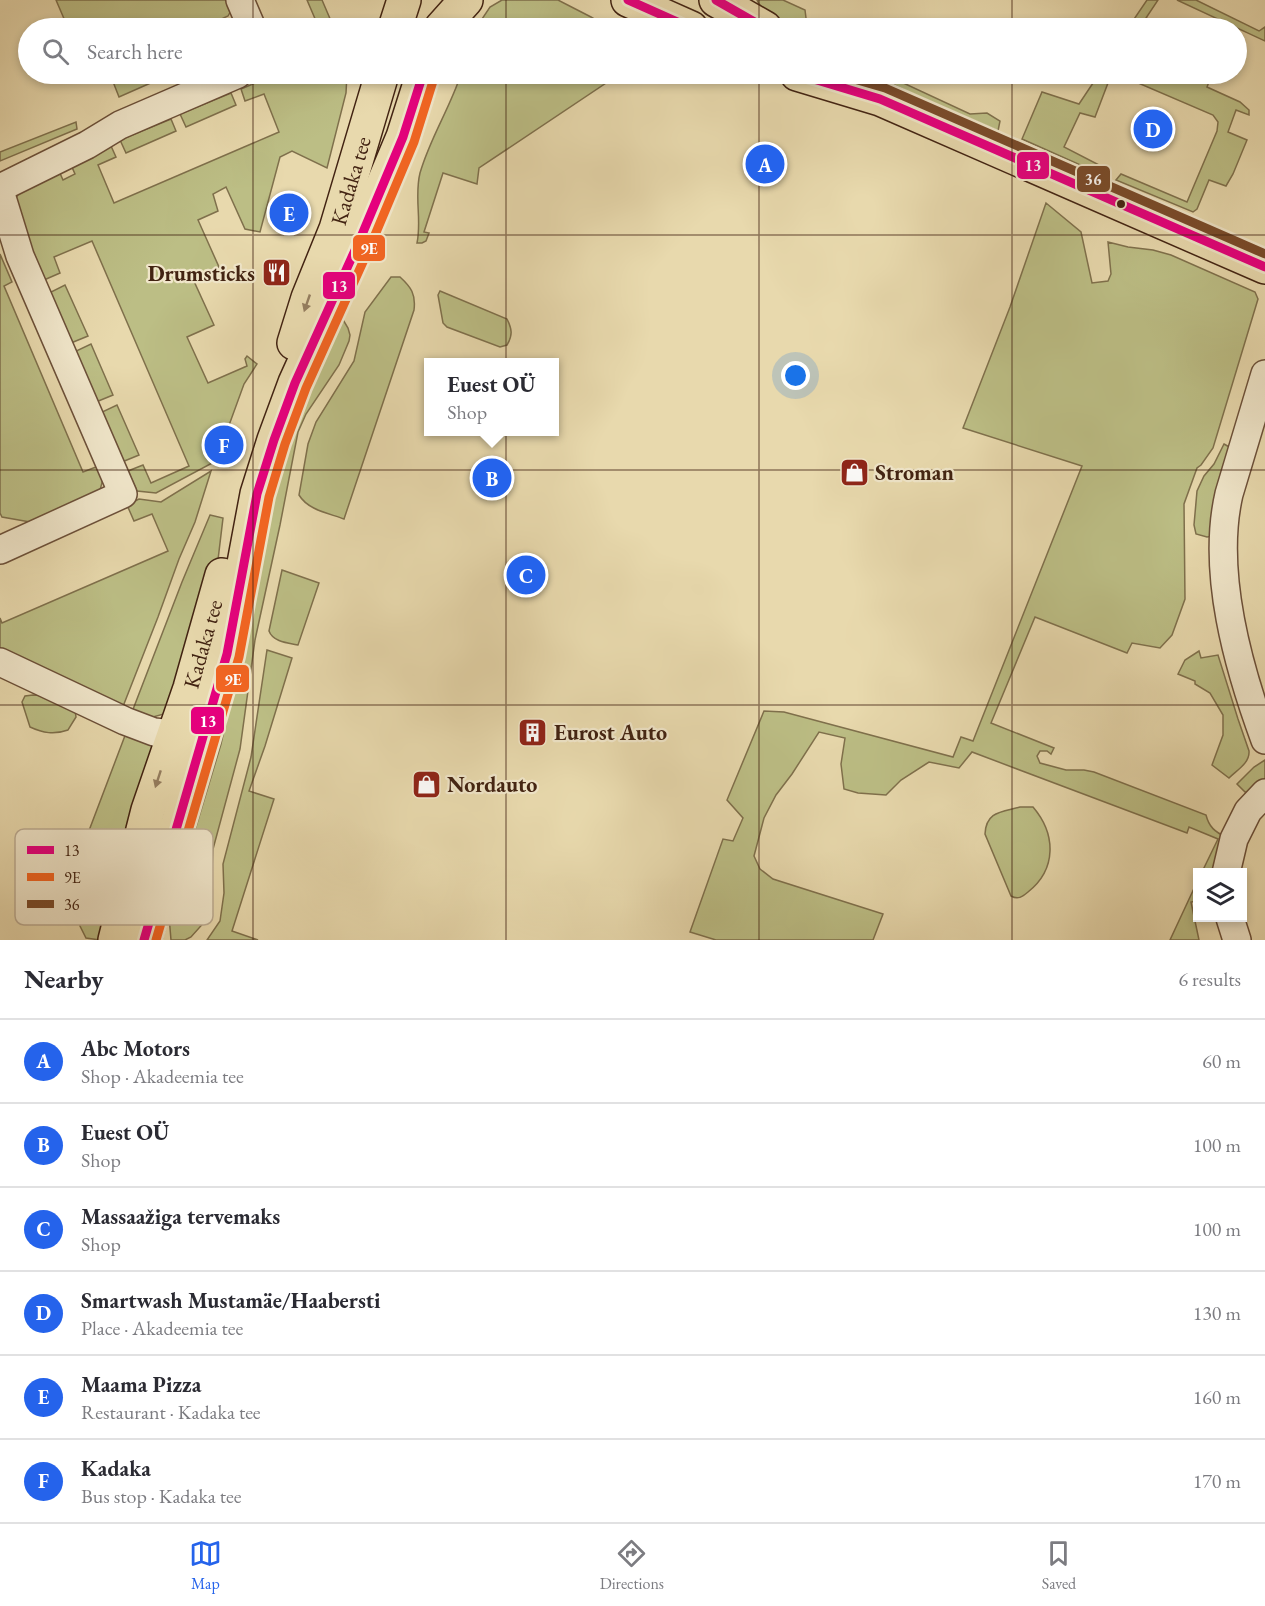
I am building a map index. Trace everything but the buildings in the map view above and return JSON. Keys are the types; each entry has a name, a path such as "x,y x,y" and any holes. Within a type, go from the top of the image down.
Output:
{"main road":[{"path":"442,18 447,0"},
{"path":"449,18 466,0"},
{"path":"628,0 668,18"},
{"path":"716,0 748,18"},
{"name":"Kadaka tee","path":"170,829 186,744 190,688 257,454 308,298 336,229 379,84"},
{"name":"Kadaka tee","path":"143,829 148,810 186,744 227,654 257,494 274,440 295,383 362,237 403,137 420,84"},
{"path":"830,84 880,99 1265,267"},
{"path":"855,84 880,99"},
{"name":"Kadaka tee","path":"115,940 119,925"}],"street":[{"path":"240,0 248,18"},
{"path":"0,550 123,494 20,256 0,190 87,145 120,125 215,84"},
{"path":"1265,374 1228,501 1223,540 1225,584 1232,630 1265,741"},
{"path":"0,662 125,721 186,744"},
{"path":"1227,868 1234,839 1248,811 1265,793"},
{"path":"1231,922 1237,940"}],"green space":[{"path":"56,0 227,0 233,7 228,16 224,18 64,18"},
{"path":"307,0 322,0 330,18 315,18"},
{"path":"502,0 558,0 593,18 483,18 490,7"},
{"path":"757,0 783,0 805,10 806,18 776,18"},
{"path":"1147,0 1158,0 1146,18 1135,18"},
{"path":"1177,0 1196,0 1233,18 1216,18"},
{"path":"1247,25 1259,31 1265,27 1265,41 1247,33"},
{"path":"114,84 148,84 119,97"},
{"path":"253,84 346,84 327,168 292,151 280,157 260,232 245,229 226,187 213,194 218,211 198,220 219,267 193,279 214,325 187,337 208,383 247,366 245,359 247,356 257,364 244,384 216,461 156,493 137,491 128,471 143,465 151,483 189,466 92,241 54,257 60,273 44,280 22,231 16,198 20,191 59,171 63,180 75,174 71,165 111,146 116,157 98,165 114,203 279,132 264,94 245,101 241,89"},
{"path":"457,84 605,84 479,168 477,184 443,173 424,232 429,233 426,241 417,243 420,173"},
{"path":"892,84 906,84 970,114 987,113 1000,121 998,131"},
{"path":"1092,84 1108,84 1095,117 1080,113 1064,147 1101,166 1096,172 1022,139 1042,92 1079,104"},
{"path":"1141,84 1208,84 1207,87 1240,102 1249,110 1249,115 1236,110 1228,132 1247,140 1233,174 1226,186 1209,180 1197,209 1193,212 1116,180 1121,174 1187,202 1217,131 1218,122 1213,115"},
{"path":"231,93 236,105 186,127 180,114"},
{"path":"171,119 176,131 126,153 120,140"},
{"path":"76,122 77,129 0,161 0,152"},
{"path":"1046,203 1081,232 1092,283 1108,281 1111,274 1108,242 1171,255 1255,292 1258,299 1213,448 1197,468 1184,504 1185,599 1172,635 1160,648 1132,643 1127,653 1035,617 991,723 1054,748 1051,754 1047,751 1040,751 1037,756 1040,763 1066,770 1094,772 1206,815 1213,829 1226,837 1218,868 1204,868 1218,839 1189,827 1187,833 972,752 959,768 929,762 901,780 886,795 858,793 844,789 841,764 845,738 819,732 776,795 764,818 754,856 760,869 773,879 883,914 873,940 716,940 690,932 723,839 733,841 743,818 727,800 764,711 784,712 953,757 961,737 973,741 1082,466 963,428 1010,307"},
{"path":"0,254 12,282 4,286 83,472 101,465 103,479 99,494 63,511 30,522 2,517 0,513"},
{"path":"391,277 400,277 410,288 414,310 344,519 313,508 299,495 308,444 316,422 354,361 365,312"},
{"path":"65,285 88,336 71,343 49,293"},
{"path":"440,291 507,319 511,332 507,345 500,347 447,327 443,323 438,295"},
{"path":"342,318 348,328 349,341 339,365 306,414 298,432 255,640 240,749 213,849 213,829 195,829 221,744 238,667 270,472"},
{"path":"91,344 113,395 96,402 74,352"},
{"path":"117,405 139,455 122,462 100,413"},
{"path":"1224,444 1231,448 1213,536 1207,537 1196,534 1194,525 1197,491"},
{"path":"211,471 195,522 122,709 0,652 0,618 2,623 168,551 152,514 134,521 127,505 139,499 161,502"},
{"path":"210,515 223,518 217,568 164,714 153,717 132,712 182,582"},
{"path":"282,570 319,583 298,645 277,640 269,631"},
{"path":"267,650 292,658 249,791 274,799 232,931 258,940 207,940 220,921 224,893 223,864 251,757"},
{"path":"1199,651 1201,658 1218,655 1249,751 1245,763 1229,778 1212,765 1223,735 1223,715 1210,693 1195,684 1195,681 1178,674 1185,660"},
{"path":"25,696 47,696 75,710 76,717 68,730 49,733 30,727 22,702"},
{"path":"126,733 154,745 131,829 90,829"},
{"path":"1265,760 1265,783 1250,792 1245,792 1237,784 1254,767"},
{"path":"1020,807 1033,807 1041,817 1046,828 1050,851 1044,873 1037,883 1024,895 1016,898 1011,896 985,834 988,821 992,817"},
{"path":"1193,891 1193,902 1191,902 1193,922 1195,922 1199,940 1170,940"},
{"path":"104,925 100,940 86,938 80,926"},
{"path":"170,925 202,925 185,940 171,940"}],"transit line":[{"name":"13","path":"628,0 668,18"},
{"name":"13","path":"716,0 748,18"},
{"name":"13","path":"176,829 227,654 257,494 274,440 295,383 403,137 420,84"},
{"name":"9E","path":"189,829 239,657 269,497 285,444 306,388 414,142 432,84"},
{"name":"13","path":"830,84 880,99 1265,267"},
{"name":"36","path":"871,84 1265,254"},
{"name":"13","path":"144,940 148,925"},
{"name":"9E","path":"156,940 160,925"}],"place":[{"name":"Smartwash Mustamäe/Haabersti","path":"1153,129"},
{"name":"Abc Motors","path":"765,164"},
{"name":"Maama Pizza","path":"289,213"},
{"name":"Drumsticks","path":"276,273"},
{"name":"Kadaka","path":"224,445"},
{"name":"Stroman","path":"854,472"},
{"name":"Euest OÜ","path":"492,478"},
{"name":"Massaažiga tervemaks","path":"526,575"},
{"name":"Eurost Auto","path":"533,732"},
{"name":"Nordauto","path":"426,784"}]}
